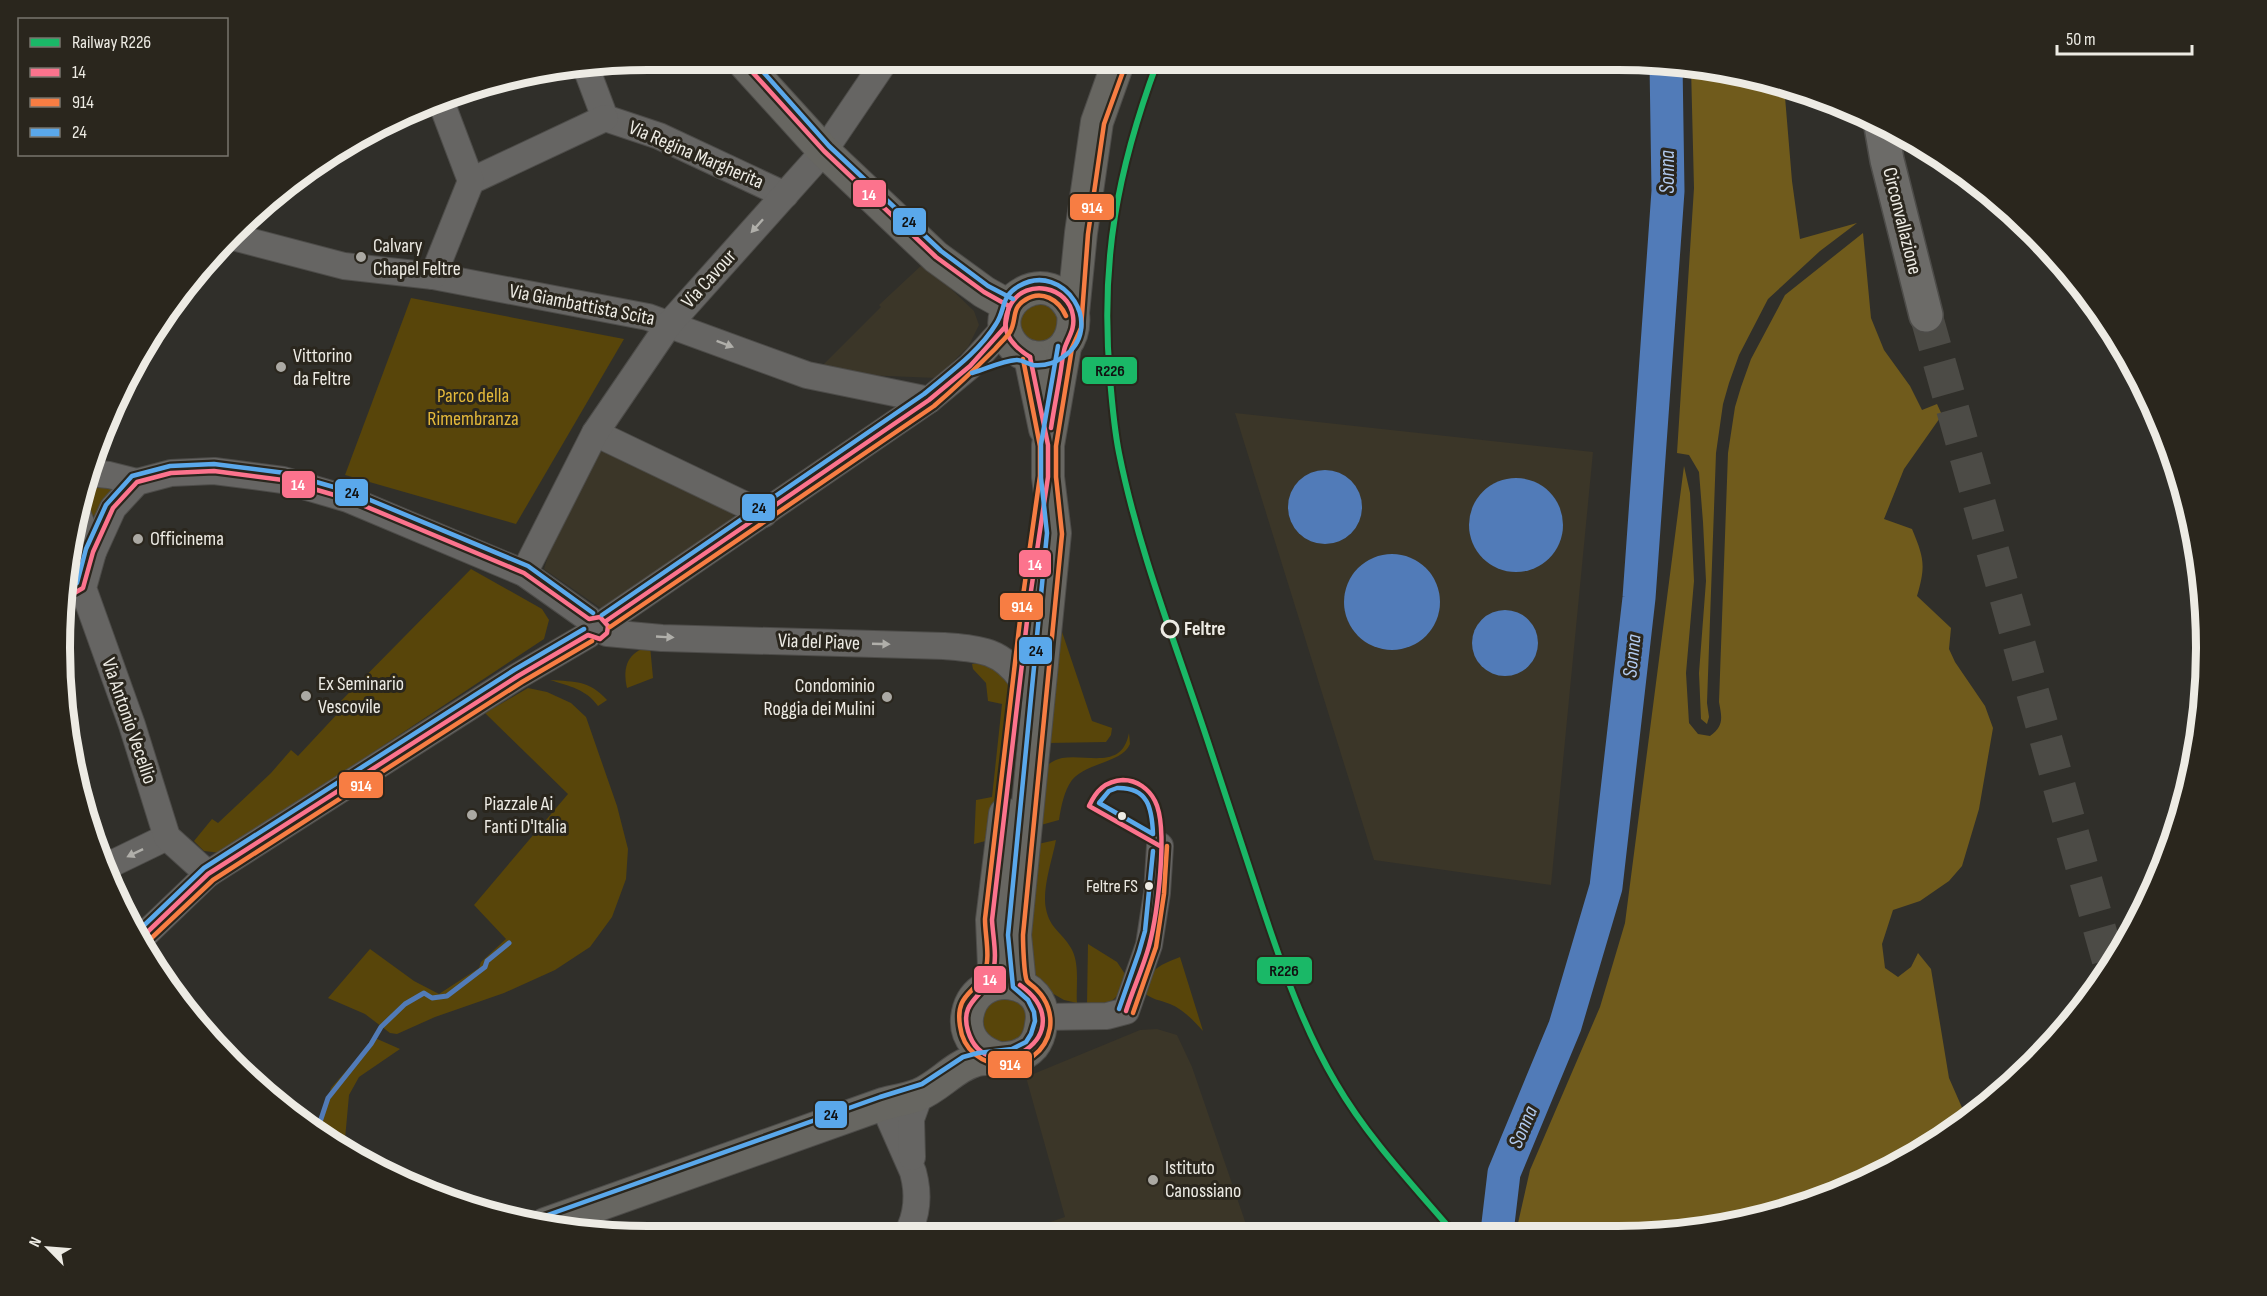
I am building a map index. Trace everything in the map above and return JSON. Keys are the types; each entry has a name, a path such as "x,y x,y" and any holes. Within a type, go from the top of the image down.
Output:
{"highway":[{"name":"Circonvallazione","path":"1882,134 1926,315"}],"main road":[{"path":"751,70 824,151 1009,326 1049,356 1065,347"},
{"path":"1020,985 1015,935 1054,533 1048,477 1048,444 1065,347 1072,337 1074,325 1073,313 1082,232 1097,122 1116,70"},
{"path":"1046,288 1082,232"},
{"path":"1048,444 1009,326 1016,297 1025,291 1046,288 1063,297 1073,313"},
{"path":"883,1104 939,1061 951,1048 967,1023 972,1001 987,986 994,966 992,920 1029,604 1048,477"},
{"path":"560,1219 883,1104 920,1094 976,1060 1017,1056 1034,1046 1039,1037 1043,1017 1036,998 1020,985 1009,982 987,986"},
{"path":"967,1023 974,1042 980,1049 998,1058"}],"street":[{"name":"Via Cavour","path":"524,573 595,433 670,323 824,151 879,70"},
{"name":"Via Regina Margherita","path":"588,74 605,118"},
{"path":"433,276 471,181 443,108"},
{"name":"Via Regina Margherita","path":"471,181 605,118 659,136 785,195"},
{"name":"Via Giambattista Scita","path":"241,239 344,266 433,276 648,317 670,323 807,375 929,400"},
{"path":"146,933 208,874 597,627 929,400 970,366 1009,326"},
{"path":"595,433 764,514"},
{"path":"97,474 138,482 171,473 214,471 283,480 348,499 524,573 597,627"},
{"name":"Via Antonio Vecellio","path":"73,593 113,508 138,482"},
{"path":"83,529 93,552"},
{"name":"Via Antonio Vecellio","path":"73,595 132,725 166,837"},
{"name":"Via del Piave","path":"597,627 662,638 944,646 973,649 995,654 1014,669 1021,679"},
{"path":"112,864 166,837 208,874"},
{"path":"1043,1017 1107,1016 1126,1011 1149,945 1157,893 1160,846"},
{"path":"913,1172 911,1119 920,1094"},
{"path":"883,1104 913,1172 916,1184 916,1211 911,1226"}],"shaded area":[{"path":"1691,75 1785,95 1792,181 1800,239 1857,223 1820,251 1768,299 1739,355 1729,383 1723,404 1716,453 1707,724 1701,719 1699,673 1706,581 1699,472 1689,455 1677,453 1694,188"},
{"path":"1863,233 1871,318 1884,350 1910,386 1922,410 1937,404 1942,415 1904,469 1884,519 1912,529 1919,547 1923,569 1917,596 1951,628 1949,649 1955,662 1985,706 1993,728 1979,809 1962,866 1949,881 1920,901 1893,910 1882,944 1885,968 1898,977 1911,967 1918,953 1931,969 1949,1078 1964,1111 1908,1148 1874,1166 1840,1182 1768,1206 1694,1221 1657,1224 1517,1226 1530,1170 1600,1007 1625,923 1684,466 1690,493 1694,581 1686,673 1689,723 1698,734 1710,736 1720,725 1728,453 1735,407 1751,359 1785,295"},
{"path":"924,263 974,311 979,325 968,347 936,378 815,373 881,307 879,305"},
{"path":"1235,413 1593,452 1551,885 1374,860"},
{"path":"597,443 730,510 737,520 602,609 544,569 557,528"},
{"path":"1157,1029 1177,1035 1192,1067 1247,1226 1039,1226 1065,1217 1026,1077 1140,1030"}],"green space":[{"name":"Parco della Rimembranza","path":"411,298 624,339 516,524 345,475"},
{"path":"1043,298 1064,321 1046,346 1023,339 1017,316"},
{"path":"96,480 109,481 113,490 98,513 93,516 87,513"},
{"path":"471,569 542,609 549,620 544,639 221,853 204,851 194,841 212,819 218,823 271,773 291,750 298,756 340,711 336,706"},
{"path":"1056,614 1092,721 1112,728 1111,735 1106,742 1047,743"},
{"path":"650,646 653,678 627,688 625,673 628,661 636,652"},
{"path":"972,664 989,664 1010,683 1011,705 997,838 974,844 976,800 992,797 1002,704 988,701 986,683 973,669"},
{"path":"550,680 588,685 607,700 598,706 583,692"},
{"path":"528,688 547,692 571,703 586,717 617,806 628,849 626,879 612,917 590,947 555,970 504,993 435,1017 397,1034 390,1033 365,1014 328,998 370,949 414,981 439,994 479,968 481,962 506,939 474,905 568,794 485,713"},
{"path":"1129,733 1130,744 1120,755 1086,769 1072,780 1065,794 1059,820 1030,828 1045,766 1062,758 1112,756 1125,745"},
{"path":"1056,840 1046,883 1046,909 1053,926 1068,943 1074,954 1077,968 1077,1003 1064,1000 1045,989 1027,966 1029,846"},
{"path":"1088,944 1117,962 1127,977 1117,996 1103,1004 1087,1005"},
{"path":"1180,957 1203,1031 1180,1009 1144,993 1156,969"},
{"path":"1005,998 1014,999 1021,1004 1026,1011 1026,1029 1021,1036 1014,1041 1005,1042 996,1041 989,1036 984,1029 983,1020 984,1011 989,1004 996,999"},
{"path":"375,1038 400,1049 359,1077 349,1095 345,1139 320,1123 331,1088"}],"water":[{"path":"1325,470 1339,473 1351,481 1359,493 1362,507 1359,521 1351,533 1339,541 1325,544 1311,541 1299,533 1291,521 1288,507 1291,493 1299,481 1311,473"},
{"path":"1516,478 1534,481 1549,492 1560,507 1563,525 1560,543 1549,558 1534,569 1516,572 1498,569 1483,558 1472,543 1469,525 1472,507 1483,492 1498,481"},
{"path":"1392,554 1410,558 1426,568 1436,584 1440,602 1436,620 1426,636 1410,646 1392,650 1374,646 1358,636 1348,620 1344,602 1348,584 1358,568 1374,558"},
{"path":"1505,610 1518,613 1528,620 1535,630 1538,643 1535,656 1528,666 1518,673 1505,676 1492,673 1482,666 1475,656 1472,643 1475,630 1482,620 1492,613"}],"waterway":[{"name":"Sonna","path":"1498,1226 1504,1173 1565,1026 1606,887 1639,598 1668,191 1666,73"},
{"path":"320,1123 328,1098 371,1044 381,1027 405,1004 424,993 432,998 447,996 485,967 487,961 509,943"}],"tunnel":[{"path":"1926,315 2107,956"}],"rail line":[{"name":"R226","path":"1155,70 1131,141 1115,218 1110,256 1108,336 1112,406 1127,490 1160,601 1286,976 1304,1020 1324,1062 1362,1123 1448,1226"}],"transit line":[{"name":"14","path":"750,70 824,151 936,257 984,292 1009,306"},
{"name":"24","path":"761,70 829,146 941,251 988,286 1013,299"},
{"name":"914","path":"1071,350 1081,328 1088,234 1104,124 1124,70"},
{"name":"24","path":"602,615 924,394 981,344 999,319 1009,294 1019,286 1036,280 1051,282 1064,289 1074,301 1080,315 1081,330 1076,345 1063,357 1041,365 1018,360 1011,361 972,373"},
{"name":"14","path":"1030,357 1011,341 1006,328 1007,313 1011,304 1026,291 1036,288 1056,292 1070,306 1073,321 1065,347 1051,428"},
{"name":"914","path":"610,627 934,406 1007,336 1012,328 1016,310 1025,300 1044,296 1059,305 1066,316"},
{"name":"14","path":"606,621 929,400 970,366 1005,327 1009,306"},
{"name":"24","path":"545,1216 922,1084 963,1057 1012,1049 1026,1042 1031,1034 1035,1021 1034,1012 1028,1000 1013,987 1008,935 1047,533 1041,478 1041,444 1058,346"},
{"name":"914","path":"1023,359 1040,446 1040,476 1022,603 985,919 986,968 980,981 963,1001 959,1015 965,1043 975,1055 989,1062 1004,1065 1019,1063 1033,1056 1044,1045 1050,1028 1046,1003 1026,978 1023,935 1062,534 1056,477 1056,446 1072,348"},
{"name":"14","path":"1020,985 1038,1003 1043,1021 1038,1037 1026,1050 1010,1057 994,1057 978,1049 968,1031 966,1021 970,1006 984,989 994,968 992,920 1029,604 1048,477 1048,445 1030,357"},
{"name":"24","path":"74,585 77,583 86,549 106,505 132,476 170,466 214,464 285,473 351,492 528,566 593,613"},
{"name":"14","path":"73,594 83,588 93,552 113,508 137,482 171,473 214,471 283,480 348,499 524,573 589,619 600,617 608,626 607,633 600,639 588,635 518,676 208,874 146,933"},
{"name":"24","path":"143,927 204,868 514,670 584,629"},
{"name":"914","path":"150,940 213,880 522,682 592,641"},
{"name":"14","path":"1126,1011 1147,954 1152,932 1160,872 1161,831 1159,814 1155,801 1149,793 1142,786 1133,782 1123,780 1111,782 1098,791 1089,806 1160,846"},
{"name":"24","path":"1117,788 1136,791 1142,795 1149,808 1153,834 1099,803 1109,791 1117,788"},
{"name":"914","path":"1133,1013 1156,947 1164,894 1167,846"},
{"name":"24","path":"1119,1009 1145,931 1153,851"}],"place":[{"name":"Calvary Chapel Feltre","path":"361,257"},
{"name":"Vittorino da Feltre","path":"281,367"},
{"name":"Officinema","path":"138,539"},
{"name":"Feltre","path":"1170,629"},
{"name":"Ex Seminario Vescovile","path":"306,696"},
{"name":"Condominio Roggia dei Mulini","path":"887,697"},
{"name":"Piazzale Ai Fanti D'Italia","path":"472,815"},
{"name":"Feltre FS","path":"1149,886"},
{"name":"Istituto Canossiano","path":"1153,1180"}]}
